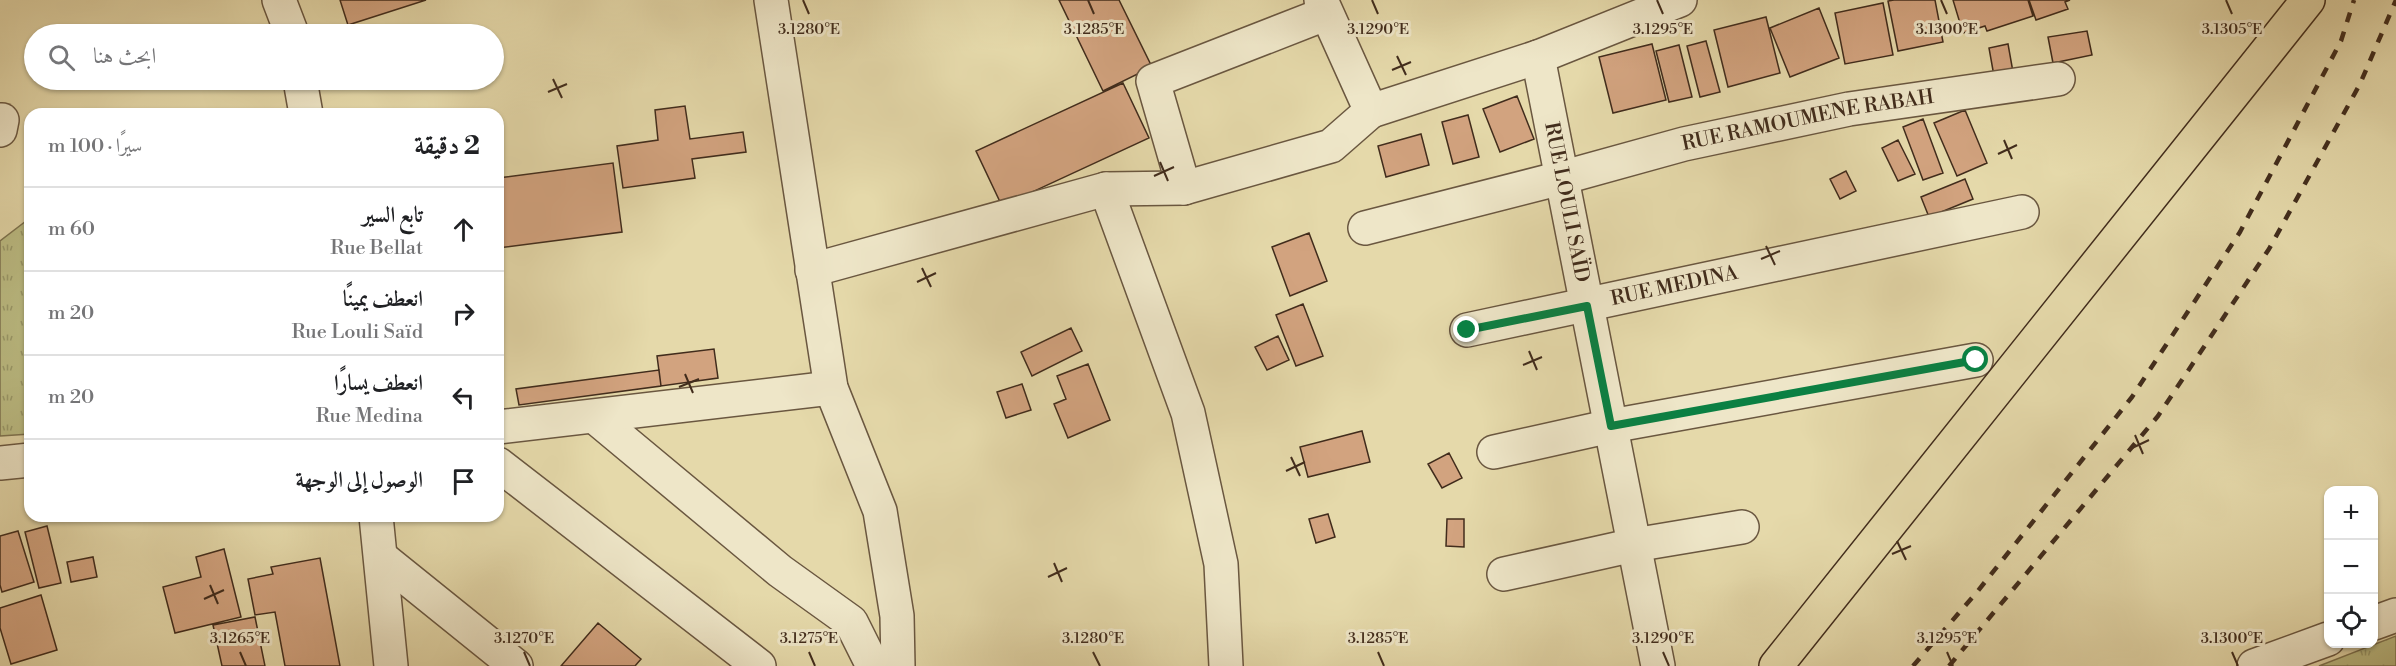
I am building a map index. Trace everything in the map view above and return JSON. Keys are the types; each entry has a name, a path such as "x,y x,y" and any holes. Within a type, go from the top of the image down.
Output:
{"main road":[{"path":"1776,666 2308,0"}],"street":[{"path":"279,0 288,24"},
{"path":"771,0 831,388 880,511 897,616 898,666"},
{"path":"812,270 1106,189 1184,188 1331,146 1371,111 1538,57 1680,0"},
{"path":"1184,188 1153,81 1323,7 1371,111"},
{"name":"RUE LOULI SAÏD","path":"1538,57 1658,666"},
{"name":"RUE RAMOUMENE RABAH","path":"1365,228 1562,178 1684,144 1849,109 2058,79"},
{"path":"302,90 305,108"},
{"path":"1106,189 1188,413 1221,564 1226,666"},
{"name":"RUE MEDINA","path":"1467,330 2022,212"},
{"path":"1494,452 1611,426 1976,360"},
{"path":"504,426 831,388"},
{"path":"595,417 780,571 851,622 873,666"},
{"path":"0,463 24,461"},
{"path":"504,469 759,666"},
{"path":"377,522 391,666"},
{"path":"1504,574 1634,545 1742,526"},
{"path":"382,558 516,666"},
{"path":"2378,621 2396,615"},
{"path":"2254,666 2324,640"}],"green space":[{"path":"24,223 24,434 0,436 0,241"},
{"path":"2396,636 2396,666 2319,666 2365,648 2378,648 2378,643"}],"building":[{"path":"340,0 426,0 351,24 348,24"},
{"path":"1059,0 1119,0 1152,67 1103,91"},
{"path":"1935,0 1943,42 1898,51 1888,1"},
{"path":"1953,0 2028,0 2033,16 1987,31 1985,26 1963,33"},
{"path":"2029,0 2070,0 2065,2 2068,9 2036,20"},
{"path":"1883,3 1893,55 1845,64 1835,13"},
{"path":"1819,8 1839,58 1790,77 1770,28"},
{"path":"1766,17 1780,73 1728,87 1714,30"},
{"path":"2087,31 2092,55 2053,63 2048,37"},
{"path":"1706,41 1720,92 1700,97 1687,46"},
{"path":"1652,44 1666,100 1613,113 1599,57"},
{"path":"2008,44 2013,72 1994,76 1989,48"},
{"path":"1679,45 1692,97 1669,102 1656,51"},
{"path":"1123,83 1149,138 1002,206 976,151"},
{"path":"1517,96 1534,139 1500,152 1483,109"},
{"path":"685,106 690,139 743,132 746,152 692,159 695,178 623,188 617,146 658,140 655,110"},
{"path":"1965,110 1987,163 1957,176 1934,123"},
{"path":"1468,115 1479,157 1453,164 1442,122"},
{"path":"1923,119 1943,173 1923,180 1903,127"},
{"path":"1421,134 1429,165 1386,177 1378,146"},
{"path":"1898,140 1915,174 1898,181 1882,148"},
{"path":"613,163 622,232 504,247 504,177"},
{"path":"1846,171 1856,191 1840,199 1830,179"},
{"path":"1965,179 1973,199 1929,217 1921,197"},
{"path":"1309,233 1327,281 1290,296 1272,247"},
{"path":"1303,304 1323,356 1296,366 1276,315"},
{"path":"1071,328 1082,351 1032,376 1021,352"},
{"path":"1278,336 1289,360 1267,370 1255,347"},
{"path":"714,349 718,378 661,386 657,356"},
{"path":"1088,364 1110,420 1068,438 1054,404 1066,399 1057,376"},
{"path":"659,370 661,386 519,405 516,389"},
{"path":"1022,384 1031,410 1006,418 997,392"},
{"path":"1362,431 1370,462 1308,477 1300,447"},
{"path":"1449,453 1462,478 1442,488 1428,464"},
{"path":"1328,514 1335,537 1316,543 1309,519"},
{"path":"1447,519 1464,519 1464,547 1446,546"},
{"path":"47,526 61,583 39,588 25,532"},
{"path":"18,531 34,582 2,592 0,536"},
{"path":"224,549 241,617 175,633 163,587 201,577 196,557"},
{"path":"93,557 97,577 71,582 67,562"},
{"path":"320,558 340,666 285,666 275,612 255,615 248,579 273,574 271,567"},
{"path":"41,595 57,650 11,664 0,628 0,608"},
{"path":"255,617 265,666 222,666 213,625"},
{"path":"598,623 641,659 635,666 561,666"}],"railway":[{"path":"1913,666 1977,592 2132,397 2240,232 2341,41 2354,0"},
{"path":"1949,666 2158,416 2269,249 2360,84 2396,0"}],"route":[{"path":"1467,330 1587,306 1611,426 1976,360"}]}
